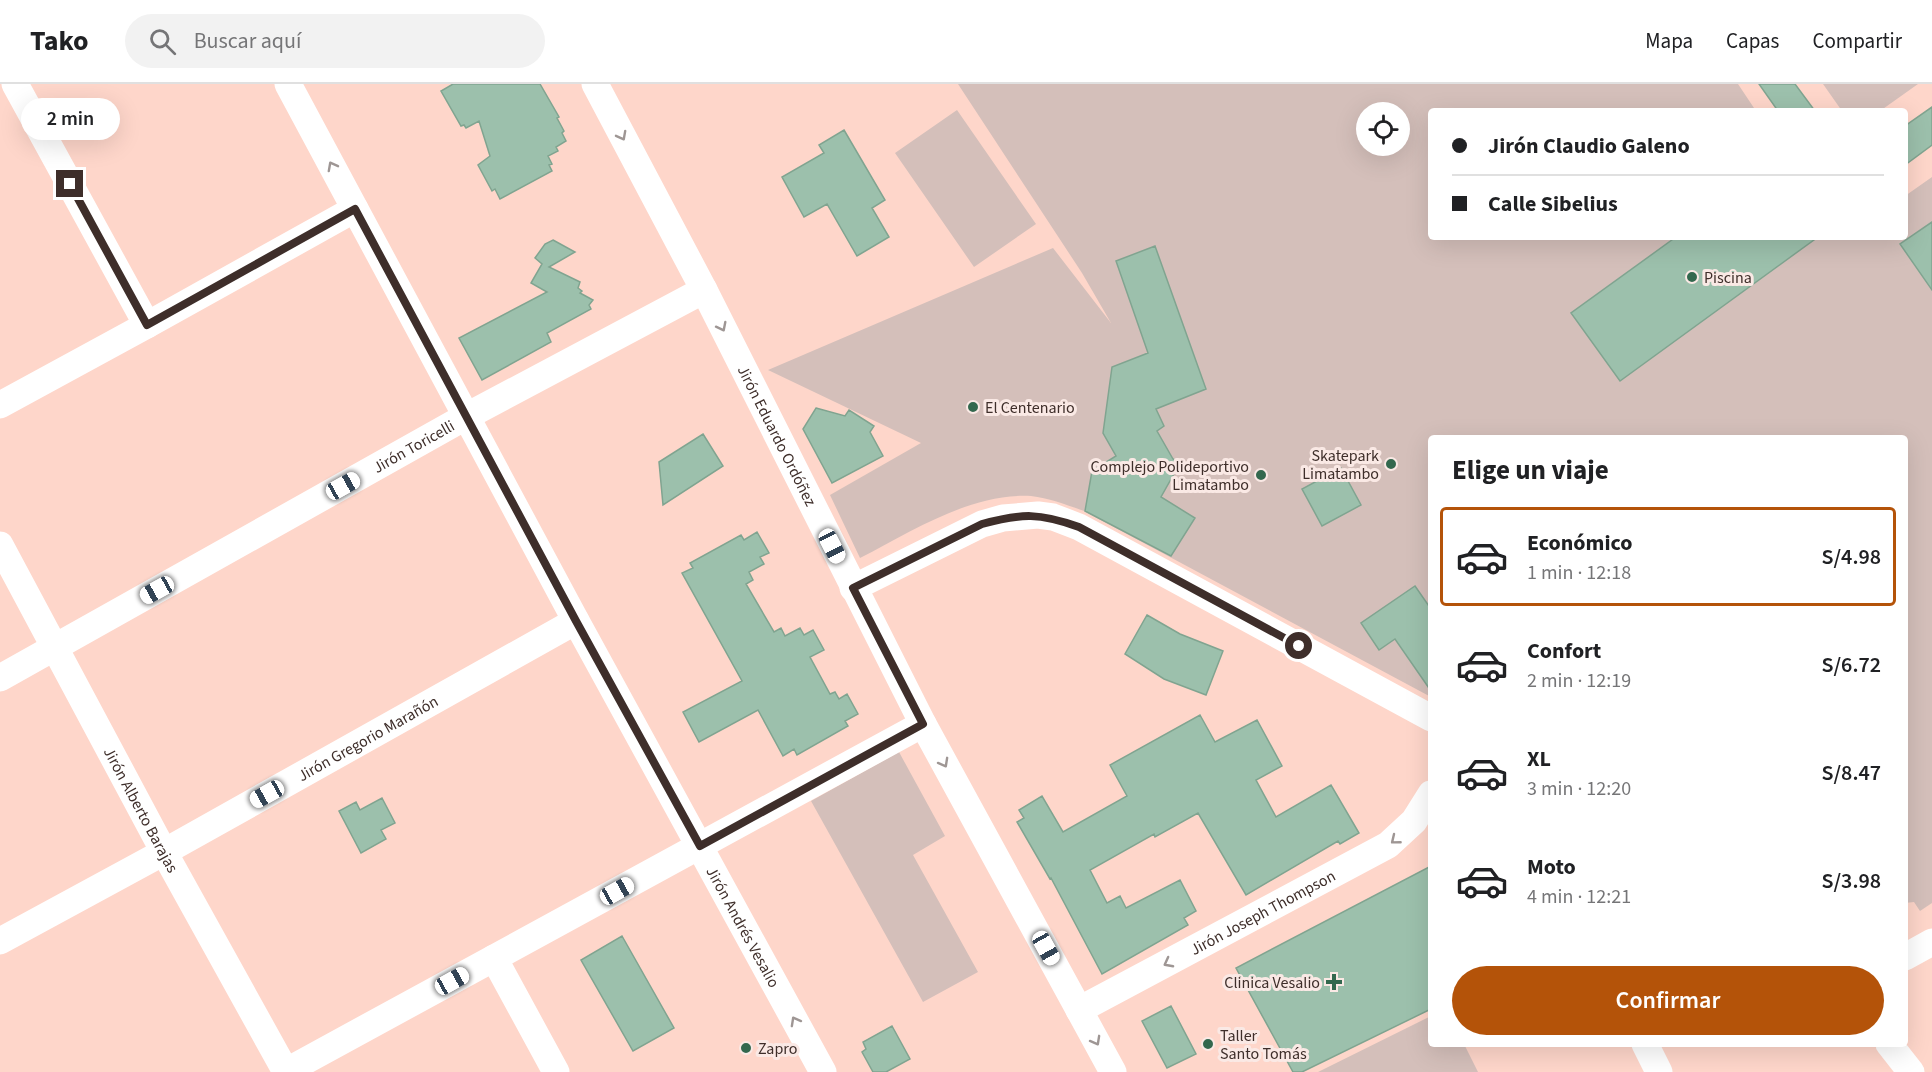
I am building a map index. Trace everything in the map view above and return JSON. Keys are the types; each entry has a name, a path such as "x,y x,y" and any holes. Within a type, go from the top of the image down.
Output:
{"street":[{"path":"15,84 147,325"},
{"name":"Jirón Andrés Vesalio","path":"288,84 576,621 823,1072"},
{"name":"Jirón Eduardo Ordóñez","path":"595,84 704,290 923,724 1113,1072"},
{"path":"0,405 355,209"},
{"name":"Jirón Toricelli","path":"0,678 467,416 704,290"},
{"path":"853,588 982,524 1023,515 1053,518 1079,527 1428,716"},
{"name":"Jirón Alberto Barajas","path":"0,545 164,852 286,1072"},
{"name":"Jirón Gregorio Marañón","path":"0,941 164,852 576,621"},
{"path":"286,1072 923,724"},
{"name":"Jirón Joseph Thompson","path":"1079,1010 1388,845 1414,821 1428,799"},
{"path":"1908,958 1932,942"},
{"path":"494,958 556,1072"},
{"path":"1646,1047 1659,1072"},
{"path":"1891,1047 1911,1072"}],"shaded area":[{"name":"Complejo Polideportivo Limatambo","path":"958,84 1738,84 1754,108 1428,108 1428,240 1908,240 1908,194 1932,177 1932,903 1920,911 1914,902 1908,903 1908,435 1428,435 1428,695 1084,511 1044,498 1008,497 964,507 921,526 860,558 830,495 921,443 768,370 1053,248 1111,323 1082,273"},
{"path":"1823,84 1918,84 1884,108 1840,108"},
{"path":"957,110 1036,224 974,267 895,153"},
{"path":"899,752 945,836 913,855 978,972 923,1002 811,801"},
{"path":"1428,1017 1428,1047 1466,1047 1478,1072 1318,1072"}],"building":[{"path":"453,84 540,84 559,117 557,118 566,141 556,147 558,151 548,156 552,164 549,165 552,171 500,199 495,189 492,191 478,165 490,156 479,121 466,128 464,125 461,126 441,91"},
{"path":"1759,84 1795,84 1813,108 1776,108"},
{"path":"1932,107 1932,145 1908,163 1908,124"},
{"path":"844,130 885,200 872,208 889,237 857,256 827,204 804,217 782,177 824,153 819,145"},
{"path":"1932,222 1932,290 1900,244"},
{"path":"553,240 575,252 549,267 580,282 578,288 582,291 580,293 593,300 589,305 591,309 547,333 551,342 482,380 459,338 547,292 531,283 542,264 535,258 545,244"},
{"name":"Piscina","path":"1672,240 1814,240 1620,381 1571,313"},
{"path":"1155,246 1206,389 1156,409 1164,426 1157,431 1173,459 1180,463 1161,497 1195,518 1171,556 1085,511 1092,471 1116,456 1103,433 1112,367 1148,353 1116,261"},
{"path":"816,408 845,416 849,410 874,426 870,432 883,456 832,483 803,429"},
{"path":"703,434 723,466 663,505 659,462"},
{"path":"1341,468 1361,505 1322,526 1302,489"},
{"path":"757,532 769,553 760,557 764,564 749,572 753,580 746,584 774,632 781,628 785,636 800,628 804,635 813,630 824,650 810,657 830,694 835,692 839,699 847,694 858,714 845,721 848,726 797,755 794,749 783,756 758,710 699,742 683,712 742,681 682,573 693,568 690,563 741,535 744,540"},
{"path":"1415,586 1428,605 1428,687 1395,639 1379,650 1361,623"},
{"path":"1147,615 1180,634 1223,651 1206,695 1164,679 1125,654"},
{"path":"1200,715 1215,742 1257,720 1282,766 1256,780 1276,817 1331,785 1359,833 1340,844 1338,841 1246,895 1198,813 1155,837 1154,834 1090,870 1107,903 1120,896 1126,908 1180,880 1196,911 1184,918 1188,925 1102,974 1051,878 1017,822 1024,818 1019,810 1042,796 1063,832 1127,796 1110,765"},
{"path":"382,798 395,823 381,830 386,839 361,853 339,811 356,802 360,810"},
{"name":"Clinica Vesalio","path":"1428,868 1428,1010 1302,1072 1293,1072 1236,968"},
{"path":"622,936 674,1028 633,1051 581,960"},
{"path":"1171,1006 1196,1054 1167,1068 1142,1021"},
{"path":"892,1026 910,1059 886,1072 873,1072 862,1052 866,1049 863,1042"}],"place":[{"name":"Piscina","path":"1692,277"},
{"name":"El Centenario","path":"973,407"},
{"name":"Skatepark Limatambo","path":"1391,464"},
{"name":"Complejo Polideportivo Limatambo","path":"1261,475"},
{"name":"Clinica Vesalio","path":"1334,982"},
{"name":"Taller Santo Tomás","path":"1208,1044"},
{"name":"Zapro","path":"746,1048"}],"route":[{"path":"70,184 147,325 355,209 576,621 700,846 923,724 853,588 982,524 1004,518 1038,515 1079,527 1299,646"}]}
